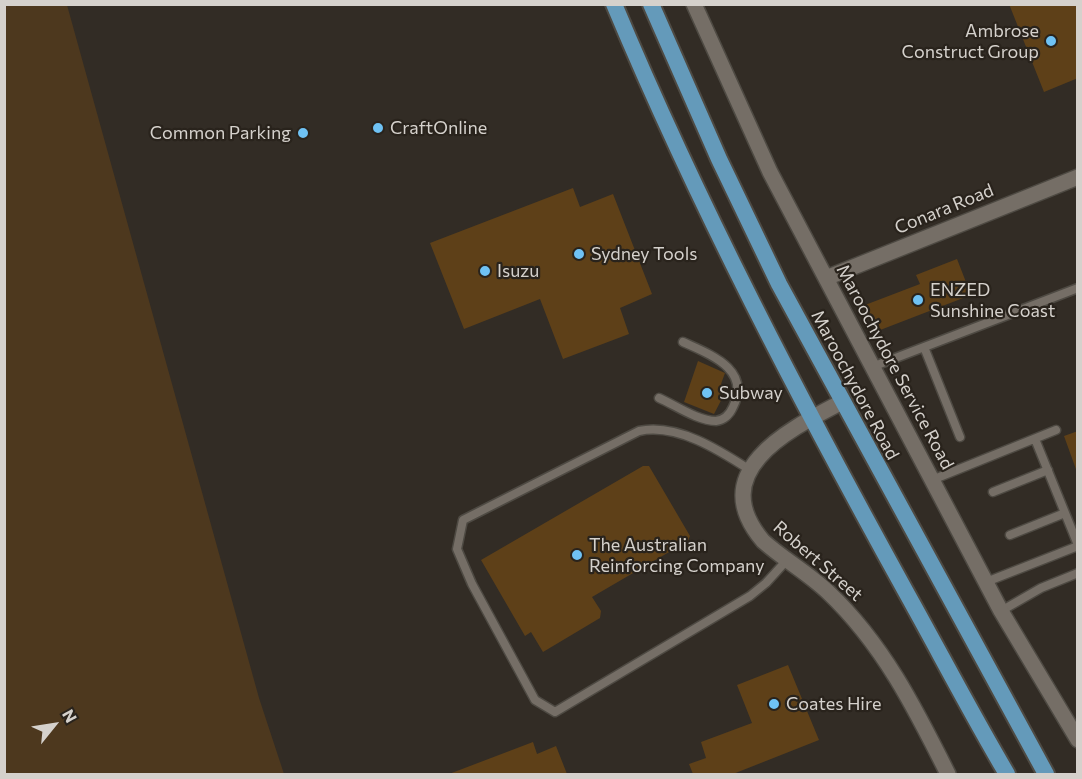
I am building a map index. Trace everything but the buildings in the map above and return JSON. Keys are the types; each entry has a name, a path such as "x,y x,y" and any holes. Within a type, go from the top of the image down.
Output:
{"highway":[{"path":"614,4 717,236 810,418 1007,774"},
{"name":"Maroochydore Road","path":"651,4 746,216 842,402 1046,774"}],"street":[{"name":"Maroochydore Service Road","path":"694,4 770,172 1001,611 1077,740"},
{"name":"Conara Road","path":"826,278 1077,177"},
{"path":"750,470 775,440 810,418 842,402"},
{"name":"Robert Street","path":"750,470 745,498 750,520 763,541 827,591 875,644 908,695 948,774"}],"lane":[{"path":"872,367 1077,288"},
{"path":"659,398 713,421 725,418 735,404 736,384 726,363 683,342"},
{"path":"924,347 960,437"},
{"path":"750,470 728,456 685,436 653,429 639,431 463,520 457,549 472,584 535,700 555,712 750,596 766,583 787,560"},
{"path":"932,480 1056,430"},
{"path":"986,582 1077,546 1035,439"},
{"path":"993,492 1047,470"},
{"path":"1010,535 1065,513"},
{"path":"1001,611 1041,588 1077,573"}],"shaded area":[{"path":"5,4 67,5 259,698 284,774 5,774"}],"place":[{"name":"Ambrose Construct Group","path":"1051,41"},
{"name":"CraftOnline","path":"378,128"},
{"name":"Common Parking","path":"303,133"},
{"name":"Sydney Tools","path":"579,254"},
{"name":"Isuzu","path":"485,271"},
{"name":"ENZED Sunshine Coast","path":"918,300"},
{"name":"Subway","path":"707,393"},
{"name":"The Australian Reinforcing Company","path":"577,555"},
{"name":"Coates Hire","path":"774,704"}]}
